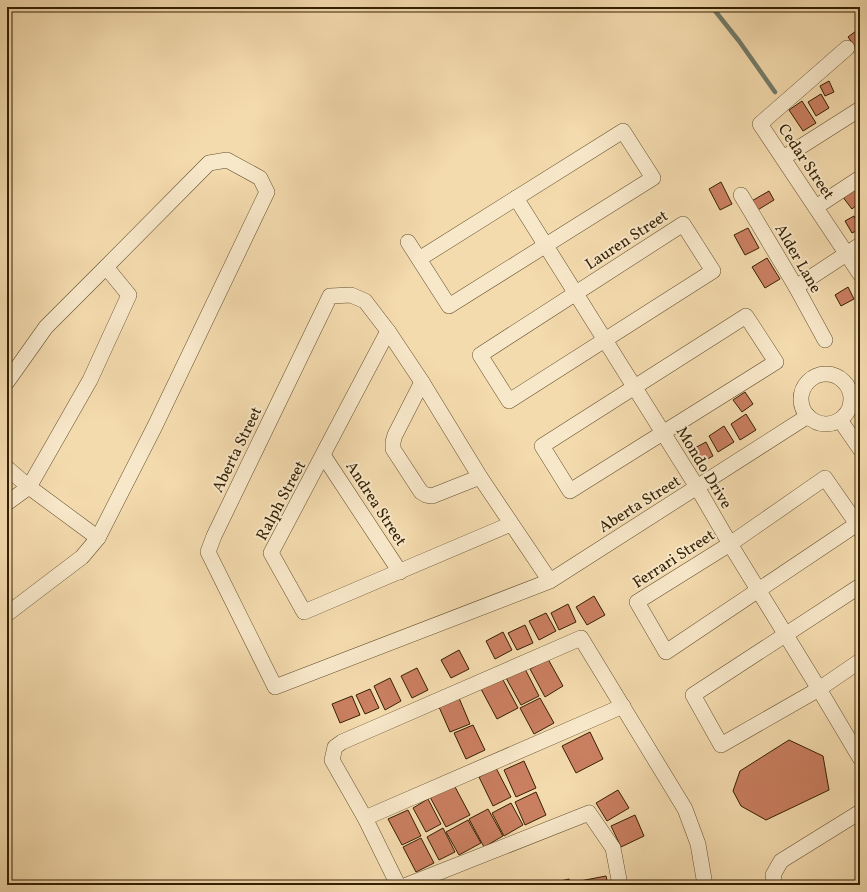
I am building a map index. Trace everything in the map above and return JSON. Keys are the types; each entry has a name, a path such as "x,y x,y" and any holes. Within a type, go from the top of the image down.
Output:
{"street":[{"name":"Cedar Street","path":"847,48 760,124 860,274"},
{"path":"782,158 860,109"},
{"path":"408,242 449,306 653,178 623,131 420,260"},
{"path":"7,382 46,327 209,163 227,160 260,178 267,192 155,426 98,538 82,557 7,614"},
{"path":"816,207 860,178"},
{"name":"Alder Lane","path":"741,195 796,287 825,340"},
{"name":"Mondo Drive","path":"516,198 697,487 730,544 819,689 858,748"},
{"name":"Lauren Street","path":"576,293 683,224 713,271 605,340"},
{"path":"796,287 860,246"},
{"path":"7,503 29,487 90,380 129,295 106,267"},
{"path":"576,293 480,355 509,401 605,340"},
{"name":"Aberta Street","path":"550,582 480,477 422,382 388,331 365,301 351,295 330,296 214,536 208,552 275,687 550,582 808,416"},
{"path":"746,316 776,362 570,492 542,446 634,387 746,316"},
{"name":"Ralph Street","path":"388,331 271,553 304,612 511,524"},
{"path":"819,374 831,374 854,382 851,393 852,401 850,408 846,415 840,420 826,424 813,420 803,409 801,400 802,392 805,384 811,378 819,374"},
{"path":"422,382 394,435 393,448 421,492 426,495 432,496 480,477"},
{"path":"840,420 860,449"},
{"name":"Andrea Street","path":"323,455 400,572"},
{"path":"7,468 29,487 98,538"},
{"path":"730,544 825,478 857,524 759,590"},
{"name":"Ferrari Street","path":"730,544 637,602 666,652 759,590"},
{"path":"860,586 693,695 721,745 819,689 860,661"},
{"path":"398,885 364,818 332,760 334,747 581,638 624,706 685,809 698,844 705,885"},
{"path":"364,818 624,706"},
{"path":"775,885 773,875 781,862 860,812"},
{"path":"407,885 590,813 613,848 620,885"}],"building":[{"path":"860,28 860,54 848,37"},
{"path":"829,81 834,92 825,96 820,86"},
{"path":"821,94 829,108 816,116 808,102"},
{"path":"802,101 816,123 803,131 789,110"},
{"path":"721,182 732,204 720,210 709,189"},
{"path":"852,186 860,195 860,202 852,209 842,196"},
{"path":"769,191 774,200 756,211 750,202"},
{"path":"854,216 860,229 852,233 845,221"},
{"path":"748,228 759,248 745,255 734,235"},
{"path":"767,258 780,279 765,288 752,267"},
{"path":"848,287 854,299 841,306 835,295"},
{"path":"745,392 753,404 742,412 733,400"},
{"path":"746,414 756,430 740,440 731,424"},
{"path":"724,426 734,442 718,452 709,436"},
{"path":"706,442 713,456 698,464 691,450"},
{"path":"594,596 605,615 587,625 576,607"},
{"path":"568,604 576,622 559,630 551,613"},
{"path":"546,613 556,631 539,640 529,621"},
{"path":"525,625 533,643 517,650 508,633"},
{"path":"503,632 512,650 495,659 486,641"},
{"path":"459,650 469,669 451,678 441,660"},
{"path":"548,659 563,686 545,697 530,669"},
{"path":"417,668 428,690 412,698 401,676"},
{"path":"525,669 539,696 521,705 506,678"},
{"path":"390,678 401,701 385,710 374,686"},
{"path":"502,678 518,708 497,719 481,689"},
{"path":"370,689 379,708 365,714 356,695"},
{"path":"352,696 360,715 340,723 332,704"},
{"path":"459,698 470,724 450,732 439,707"},
{"path":"540,698 554,723 534,734 520,708"},
{"path":"473,725 485,750 466,759 454,733"},
{"path":"590,732 603,759 576,773 562,746"},
{"path":"789,740 823,756 829,790 766,820 741,806 733,791 740,771"},
{"path":"524,761 536,788 516,797 504,770"},
{"path":"496,768 511,797 493,806 479,777"},
{"path":"454,785 470,815 446,827 430,797"},
{"path":"618,790 629,808 607,821 596,803"},
{"path":"536,792 546,815 525,825 515,802"},
{"path":"428,799 441,824 426,832 413,808"},
{"path":"511,803 523,825 504,836 492,813"},
{"path":"488,809 503,836 484,847 469,819"},
{"path":"408,810 421,836 402,845 388,819"},
{"path":"635,815 644,836 621,847 611,826"},
{"path":"468,820 481,843 459,855 446,832"},
{"path":"443,828 455,852 439,860 427,837"},
{"path":"421,838 434,863 416,872 403,847"},
{"path":"606,876 608,885 581,885 580,881"},
{"path":"569,879 571,885 544,885"}],"waterway":[{"path":"712,7 739,41 775,92"}]}
